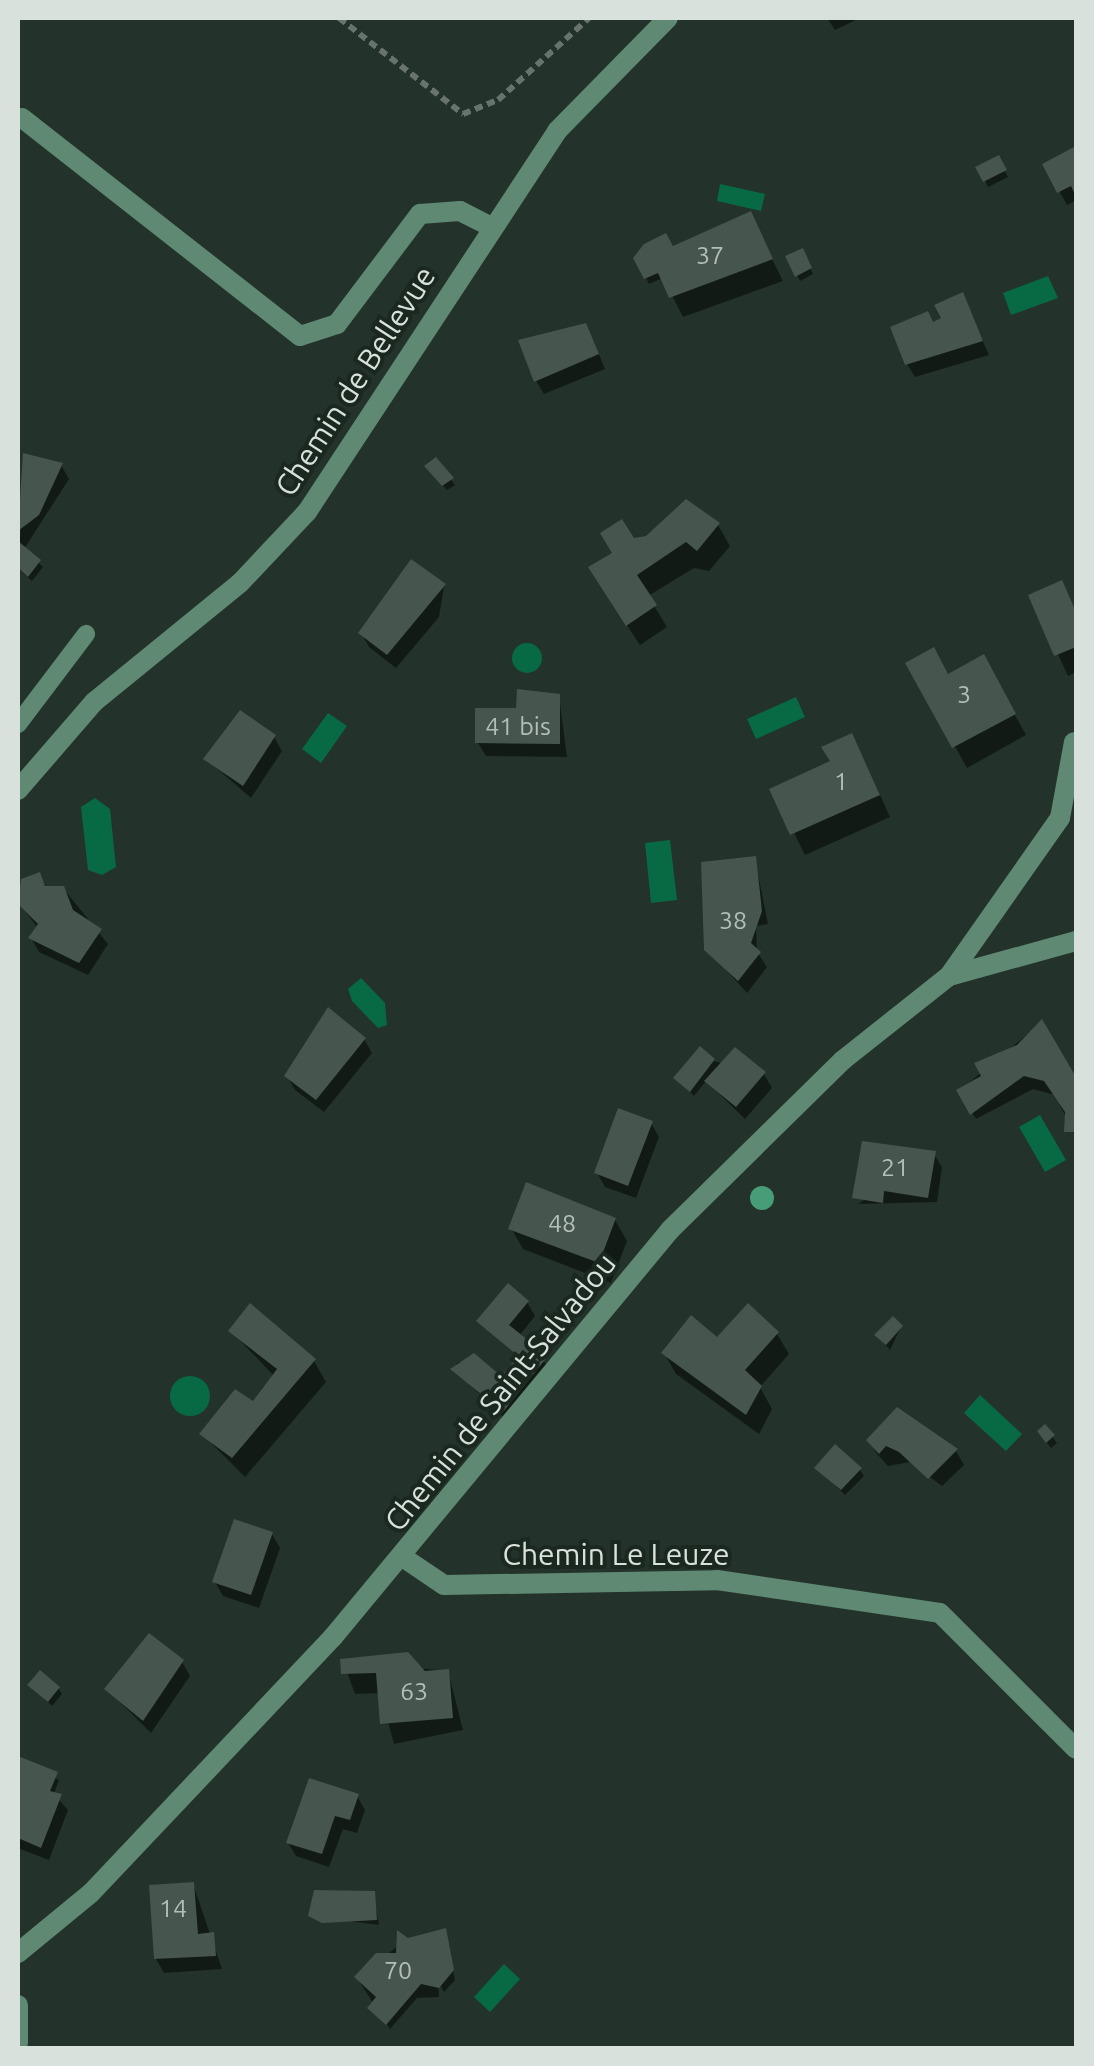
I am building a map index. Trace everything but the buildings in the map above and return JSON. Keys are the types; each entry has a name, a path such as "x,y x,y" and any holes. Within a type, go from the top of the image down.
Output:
{"street":[{"name":"Chemin de Bellevue","path":"18,790 94,702 240,583 307,512 490,226 557,131 668,18"},
{"path":"22,118 300,336 337,324 420,214 460,211 490,226"},
{"path":"949,976 1060,818 1074,742"},
{"name":"Chemin de Saint-Salvadou","path":"18,1953 103,1880 404,1558 694,1204 843,1060 949,976 1076,941"},
{"name":"Chemin Le Leuze","path":"404,1558 444,1585 717,1580 940,1613 1076,1749"},
{"path":"18,2005 18,2044"}],"lane":[{"path":"18,724 86,634"}],"path":[{"path":"339,18 463,114 498,100 588,18"}],"shaded area":[{"path":"720,184 765,194 761,211 717,201"},
{"path":"1048,276 1058,298 1011,315 1003,293"},
{"path":"527,643 541,652 542,658 533,672 527,673 513,664 512,658 521,644"},
{"path":"796,697 805,717 756,739 747,719"},
{"path":"328,713 347,726 321,763 302,749"},
{"path":"95,798 110,809 116,867 102,875 88,870 81,807"},
{"path":"670,840 677,900 651,903 645,843"},
{"path":"361,978 385,1003 387,1025 378,1028 352,1001 348,989"},
{"path":"1040,1115 1066,1160 1045,1172 1019,1127"},
{"path":"190,1376 204,1382 210,1396 204,1410 190,1416 176,1410 170,1396 176,1382"},
{"path":"980,1395 1022,1434 1006,1451 964,1413"},
{"path":"504,1964 520,1979 490,2012 474,1997"}]}
